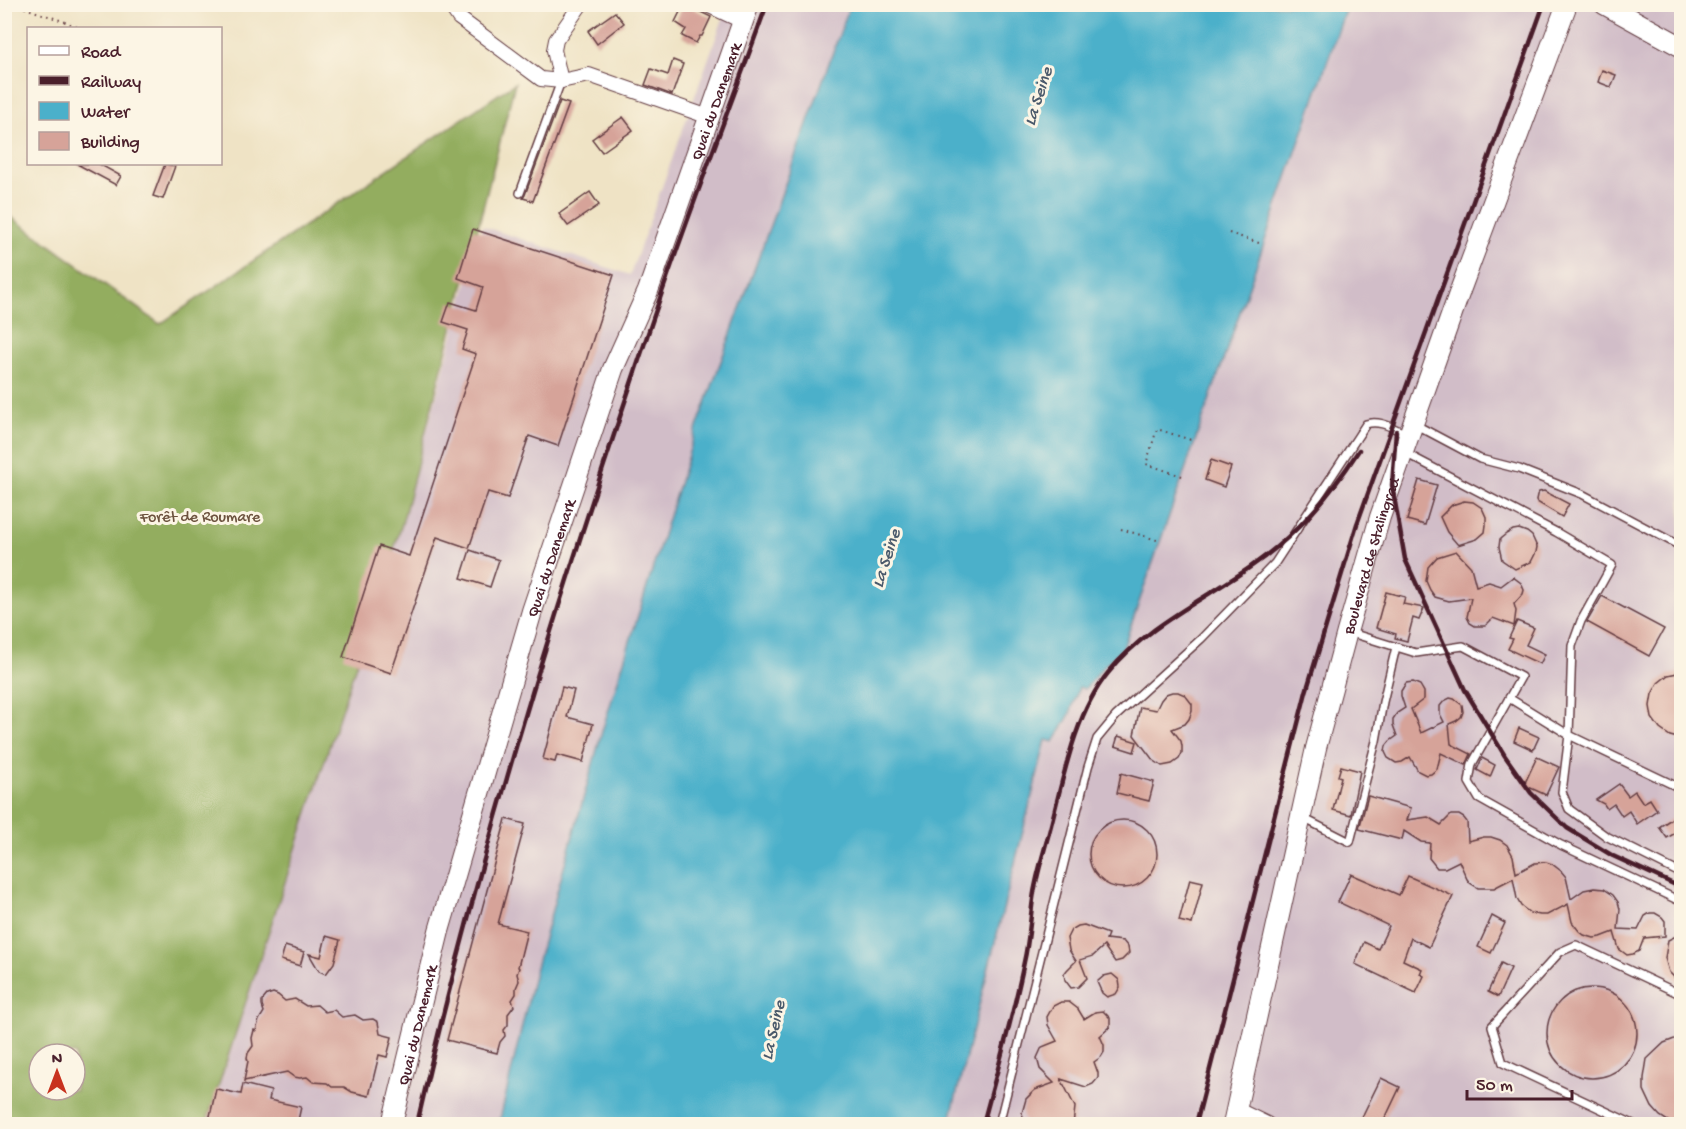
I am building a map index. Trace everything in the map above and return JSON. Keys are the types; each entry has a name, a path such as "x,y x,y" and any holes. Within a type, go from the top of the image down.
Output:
{"main road":[{"name":"Boulevard de Stalingrad","path":"1234,1117 1316,748 1380,517 1567,4"},
{"path":"1604,4 1682,46"},
{"name":"Quai du Danemark","path":"392,1125 439,931 532,611 613,369 648,291 746,13"}],"street":[{"path":"453,4 453,9 459,18 541,79 561,81 589,75 709,117"},
{"path":"561,81 554,50 556,40 581,4"},
{"path":"705,4 746,13"},
{"path":"1234,1117 1268,1125"}],"lane":[{"path":"520,193 561,81"},
{"path":"999,1125 1085,778 1097,739 1116,716 1201,639 1275,563 1366,424 1378,423 1409,437 1480,459 1519,468 1582,494 1682,547"},
{"path":"1409,437 1556,532 1612,565 1581,621 1572,646 1569,735 1562,792 1569,809 1606,836 1682,874"},
{"path":"1347,632 1416,653 1463,646 1521,677 1472,764 1469,782 1479,800 1561,845 1682,902"},
{"path":"1301,817 1350,842 1376,741 1396,647"},
{"path":"1509,698 1569,735 1682,789"},
{"path":"1633,1125 1503,1063 1492,1026 1560,952 1576,945 1682,995"}],"path":[{"path":"13,4 78,27"},
{"path":"1229,233 1262,244"},
{"path":"1182,476 1146,464 1157,429 1194,441"},
{"path":"1121,529 1160,541"}],"shaded area":[{"path":"728,5 863,5 548,1124 207,1124 402,524 482,226 630,275"},
{"path":"1348,5 1681,5 1681,1124 949,1124 1046,739 1054,741 1070,714 1079,687 1123,648 1262,244"}],"green space":[{"name":"Forêt de Roumare","path":"515,83 402,524 206,1124 5,1124 4,212 160,324"}],"water":[{"name":"La Seine","path":"850,5 1347,5 1123,648 1085,689 1079,687 1070,714 1054,742 1046,740 949,1124 499,1124 535,971 603,728 695,433"}],"building":[{"path":"684,4 711,17 696,43 682,36 686,29 675,22"},
{"path":"615,12 624,23 597,44 588,31"},
{"path":"673,60 683,64 672,95 645,85 651,69 668,75"},
{"path":"1602,70 1616,75 1611,87 1598,82"},
{"path":"560,101 569,104 533,201 523,198 525,195"},
{"path":"623,117 633,130 602,152 592,139"},
{"path":"79,165 101,165 121,176 116,185"},
{"path":"165,165 175,166 163,199 153,196"},
{"path":"590,192 599,205 568,226 559,214"},
{"path":"473,229 614,275 558,446 529,436 508,498 488,492 469,548 437,537 391,673 343,657 379,546 409,556 476,354 462,349 468,330 443,322 450,302 476,310 483,287 458,278"},
{"path":"1211,460 1231,467 1224,487 1205,480"},
{"path":"1419,480 1437,485 1425,525 1407,520"},
{"path":"1544,491 1569,504 1562,517 1537,502 1537,495"},
{"path":"1464,501 1473,502 1482,508 1486,517 1486,525 1485,532 1477,539 1458,545 1447,532 1440,517 1452,505"},
{"path":"1519,529 1532,536 1537,547 1531,562 1515,569 1502,560 1499,547 1500,539 1513,530"},
{"path":"470,550 499,560 490,587 461,578"},
{"path":"1456,551 1471,567 1476,586 1489,582 1501,586 1513,577 1521,583 1524,590 1514,604 1516,611 1514,626 1493,618 1485,626 1475,626 1467,617 1471,598 1449,601 1435,597 1426,581 1428,567 1437,557"},
{"path":"1386,592 1405,597 1403,604 1424,608 1419,620 1413,618 1407,641 1395,638 1396,634 1376,628"},
{"path":"1602,596 1664,629 1649,656 1587,622"},
{"path":"1517,621 1534,628 1526,645 1545,654 1540,664 1508,649 1513,639 1509,638"},
{"path":"1682,672 1682,739 1670,736 1660,729 1652,718 1650,706 1652,694 1658,683 1668,675"},
{"path":"1413,682 1420,685 1424,692 1424,699 1411,709 1421,733 1444,722 1440,714 1440,706 1444,701 1450,698 1462,705 1461,717 1449,724 1451,744 1471,754 1466,765 1441,753 1437,769 1426,775 1418,771 1410,757 1396,763 1388,758 1385,752 1386,746 1397,736 1393,719 1405,708 1401,691 1406,683"},
{"path":"562,687 574,690 567,717 593,724 583,762 557,755 555,762 543,759"},
{"path":"1172,692 1185,695 1192,704 1192,711 1185,724 1172,729 1181,741 1182,753 1179,759 1172,764 1162,766 1153,760 1134,735 1140,707 1156,710 1166,694"},
{"path":"1519,728 1539,737 1533,750 1514,741"},
{"path":"1118,736 1137,742 1134,752 1115,746"},
{"path":"1537,757 1559,767 1546,795 1524,785"},
{"path":"1482,758 1495,765 1490,777 1477,770"},
{"path":"1341,766 1360,771 1351,815 1333,810 1341,777 1338,776"},
{"path":"1121,773 1154,782 1149,801 1117,793"},
{"path":"1619,784 1628,796 1635,791 1643,803 1650,799 1657,810 1637,824 1629,811 1622,816 1614,804 1607,809 1604,804 1596,800"},
{"path":"1368,796 1411,808 1407,820 1428,817 1441,825 1451,815 1459,815 1467,822 1468,841 1491,837 1507,845 1513,856 1516,873 1535,863 1552,864 1566,877 1571,899 1584,890 1594,888 1604,889 1613,895 1620,909 1618,929 1638,930 1645,916 1655,913 1665,921 1665,936 1644,938 1639,951 1627,955 1619,949 1614,932 1594,938 1579,931 1572,922 1568,904 1547,915 1530,913 1521,906 1517,899 1513,878 1494,888 1478,888 1467,879 1459,861 1445,868 1437,868 1429,858 1430,843 1421,842 1404,831 1402,840 1359,829"},
{"path":"1682,812 1682,829 1667,838 1659,827"},
{"path":"506,819 525,824 498,924 527,931 518,967 519,981 512,1000 514,1006 508,1014 508,1025 504,1030 505,1036 500,1042 497,1053 447,1040"},
{"path":"1123,820 1136,823 1147,830 1154,841 1157,854 1154,867 1147,878 1136,885 1123,888 1110,885 1099,878 1092,867 1089,854 1092,841 1099,830 1110,823"},
{"path":"1351,874 1399,895 1408,876 1453,896 1429,947 1411,938 1403,960 1422,969 1420,974 1424,976 1416,993 1355,964 1364,942 1378,949 1389,926 1338,902"},
{"path":"1190,879 1203,882 1192,924 1179,921"},
{"path":"1492,916 1505,923 1491,953 1478,947"},
{"path":"1084,925 1108,934 1106,939 1123,941 1129,953 1122,960 1115,962 1104,946 1093,956 1080,960 1087,978 1078,987 1071,988 1064,974 1076,961 1069,950 1067,938 1071,930"},
{"path":"1682,933 1682,985 1669,972 1665,958 1668,940"},
{"path":"326,936 340,940 334,963 326,974 319,971 309,954 321,957"},
{"path":"285,946 304,952 300,966 281,960"},
{"path":"1501,963 1511,968 1498,997 1488,992"},
{"path":"1112,974 1119,980 1120,987 1116,994 1107,997 1102,993 1097,982 1104,976"},
{"path":"1592,988 1609,991 1624,1001 1634,1016 1637,1033 1634,1050 1624,1065 1609,1075 1592,1078 1575,1075 1560,1065 1550,1050 1547,1033 1550,1016 1560,1001 1575,991"},
{"path":"273,993 285,1001 295,999 306,1006 317,1005 325,1012 334,1010 342,1017 355,1015 363,1020 373,1019 378,1022 380,1034 392,1037 387,1057 379,1055 369,1096 352,1092 344,1087 332,1087 327,1083 313,1082 307,1077 294,1077 287,1072 244,1081 248,1053 253,1046 254,1030 256,1031 264,1012 262,1001 267,995"},
{"path":"1061,1002 1069,1002 1078,1009 1084,1019 1095,1012 1103,1011 1110,1018 1110,1027 1100,1036 1104,1052 1094,1062 1098,1078 1086,1087 1061,1079 1075,1107 1073,1125 1025,1125 1022,1113 1026,1099 1035,1090 1054,1083 1040,1069 1037,1058 1042,1047 1057,1041 1048,1025 1047,1017 1053,1006"},
{"path":"1682,1036 1682,1125 1674,1125 1660,1116 1652,1107 1644,1090 1644,1078 1647,1059 1664,1043"},
{"path":"1381,1078 1400,1087 1382,1125 1358,1125"},
{"path":"243,1084 271,1091 269,1100 301,1107 297,1125 208,1125 216,1089 241,1094"}],"railway":[{"path":"417,1124 468,917 558,609 658,304 767,4"},
{"path":"1196,1124 1306,692 1357,524 1544,4"},
{"path":"1396,431 1392,485 1405,559 1465,690 1505,756 1531,793 1567,828 1613,856 1682,888"},
{"path":"983,1124 1015,1003 1027,946 1036,882 1065,768 1087,707 1097,689 1123,657 1156,628 1249,568 1297,529 1323,500 1359,450"}]}
